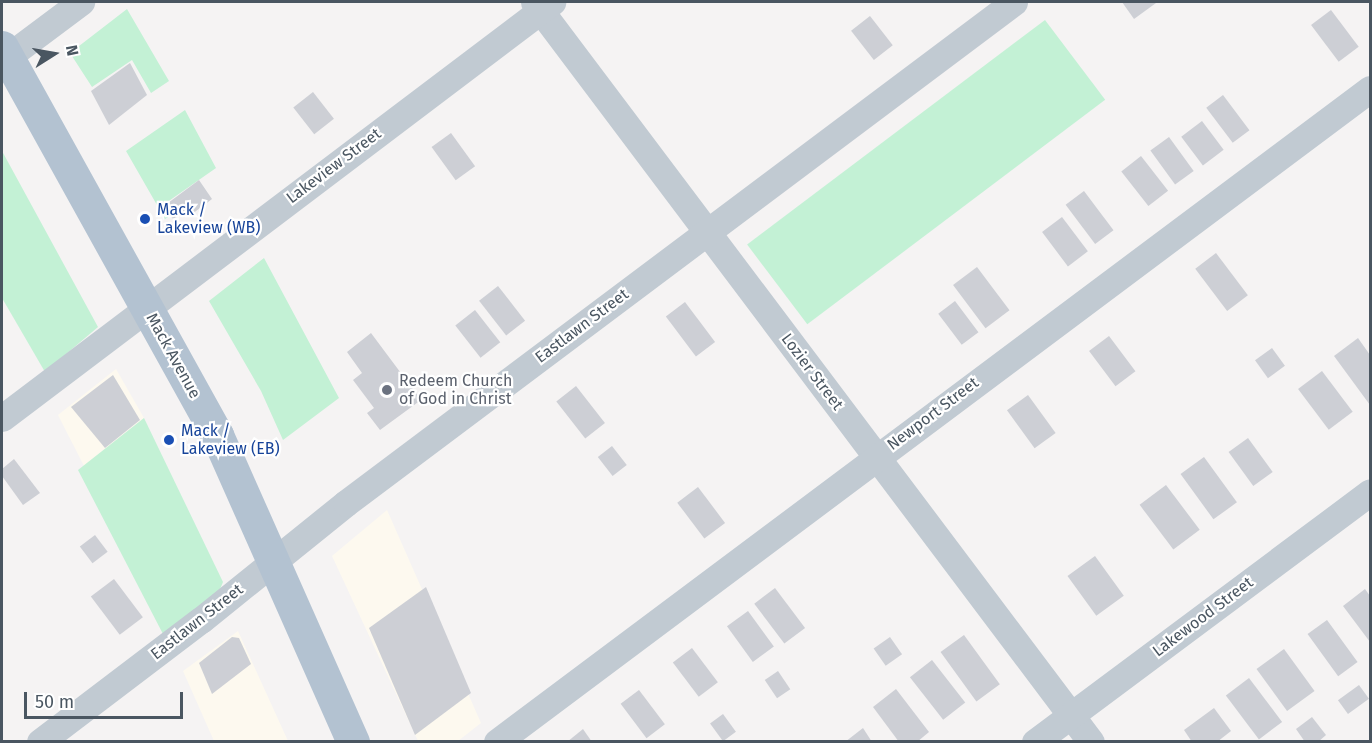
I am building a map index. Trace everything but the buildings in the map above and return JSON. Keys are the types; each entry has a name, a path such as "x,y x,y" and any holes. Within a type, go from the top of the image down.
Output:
{"main road":[{"name":"Mack Avenue","path":"3,55 217,435 353,741"}],"street":[{"path":"3,55 81,2"},
{"name":"Eastlawn Street","path":"40,741 273,561 1014,2"},
{"name":"Lozier Street","path":"542,4 707,232 1091,741"},
{"name":"Lakeview Street","path":"2,418 542,4"},
{"name":"Newport Street","path":"497,741 875,456 1371,89"},
{"name":"Lakewood Street","path":"1035,741 1371,492"}],"shaded area":[{"path":"116,369 144,418 84,466 58,415"},
{"path":"387,510 481,723 458,741 418,741 332,556"},
{"path":"238,631 288,741 214,741 183,671"}],"green space":[{"path":"127,9 169,81 151,93 132,60 92,87 70,53"},
{"path":"1045,20 1105,100 807,324 747,244"},
{"path":"185,110 216,168 163,205 170,216 165,219 126,151"},
{"path":"2,151 98,327 45,372 2,298"},
{"path":"264,258 339,398 283,440 261,391 209,301"},
{"path":"144,418 223,582 218,594 163,634 78,470"}],"place":[{"name":"Mack / Lakeview (WB)","path":"145,219"},
{"name":"Redeem Church of God in Christ","path":"387,390"},
{"name":"Mack / Lakeview (EB)","path":"169,440"}]}
